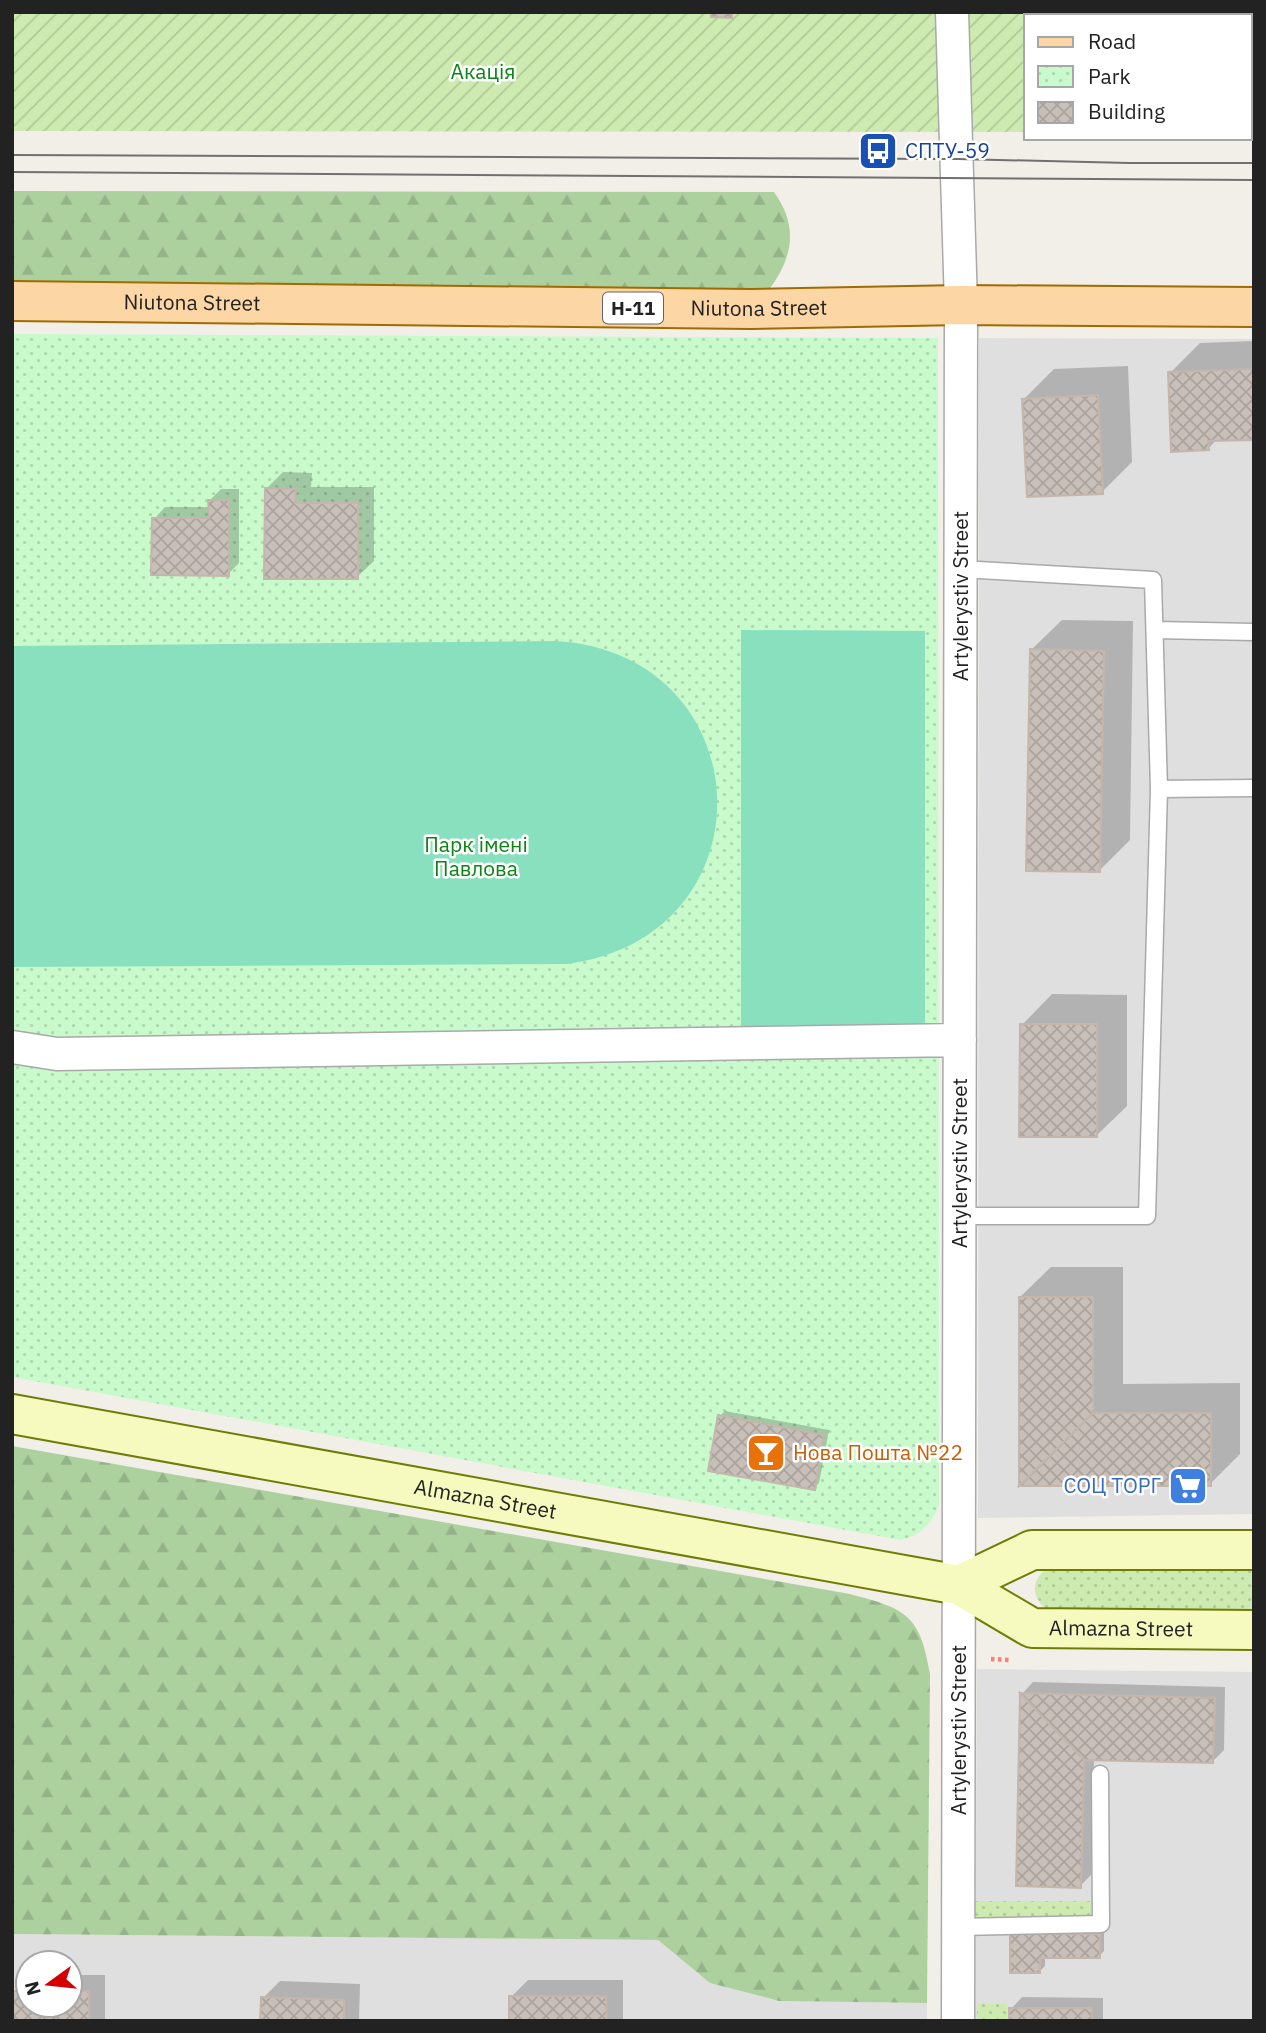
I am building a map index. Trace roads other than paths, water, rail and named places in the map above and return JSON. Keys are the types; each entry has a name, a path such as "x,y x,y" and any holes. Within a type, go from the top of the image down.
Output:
{"main road":[{"name":"Niutona Street","path":"12,302 751,309 961,305 1254,307"}],"street":[{"name":"Artylerystiv Street","path":"952,12 961,305 958,2021"},
{"path":"12,1047 57,1054 960,1041"},
{"name":"Almazna Street","path":"12,1414 959,1585 1032,1628 1254,1630"},
{"path":"959,1585 1032,1550 1254,1550"}],"lane":[{"path":"960,1216 1147,1216 1159,789 1153,580 961,569"},
{"path":"1155,630 1254,632"},
{"path":"1159,789 1254,788"},
{"path":"958,1927 1101,1924 1100,1774"}],"tram line":[{"path":"12,155 1254,163"},
{"path":"12,172 1254,180"}],"place":[{"name":"СПТУ-59","path":"878,151"},
{"name":"Нова Пошта №22","path":"766,1453"},
{"name":"СОЦ ТОРГ","path":"1188,1486"}],"park label":[{"name":"Акація","path":"483,72"},
{"name":"Парк імені Павлова","path":"476,857"}]}
